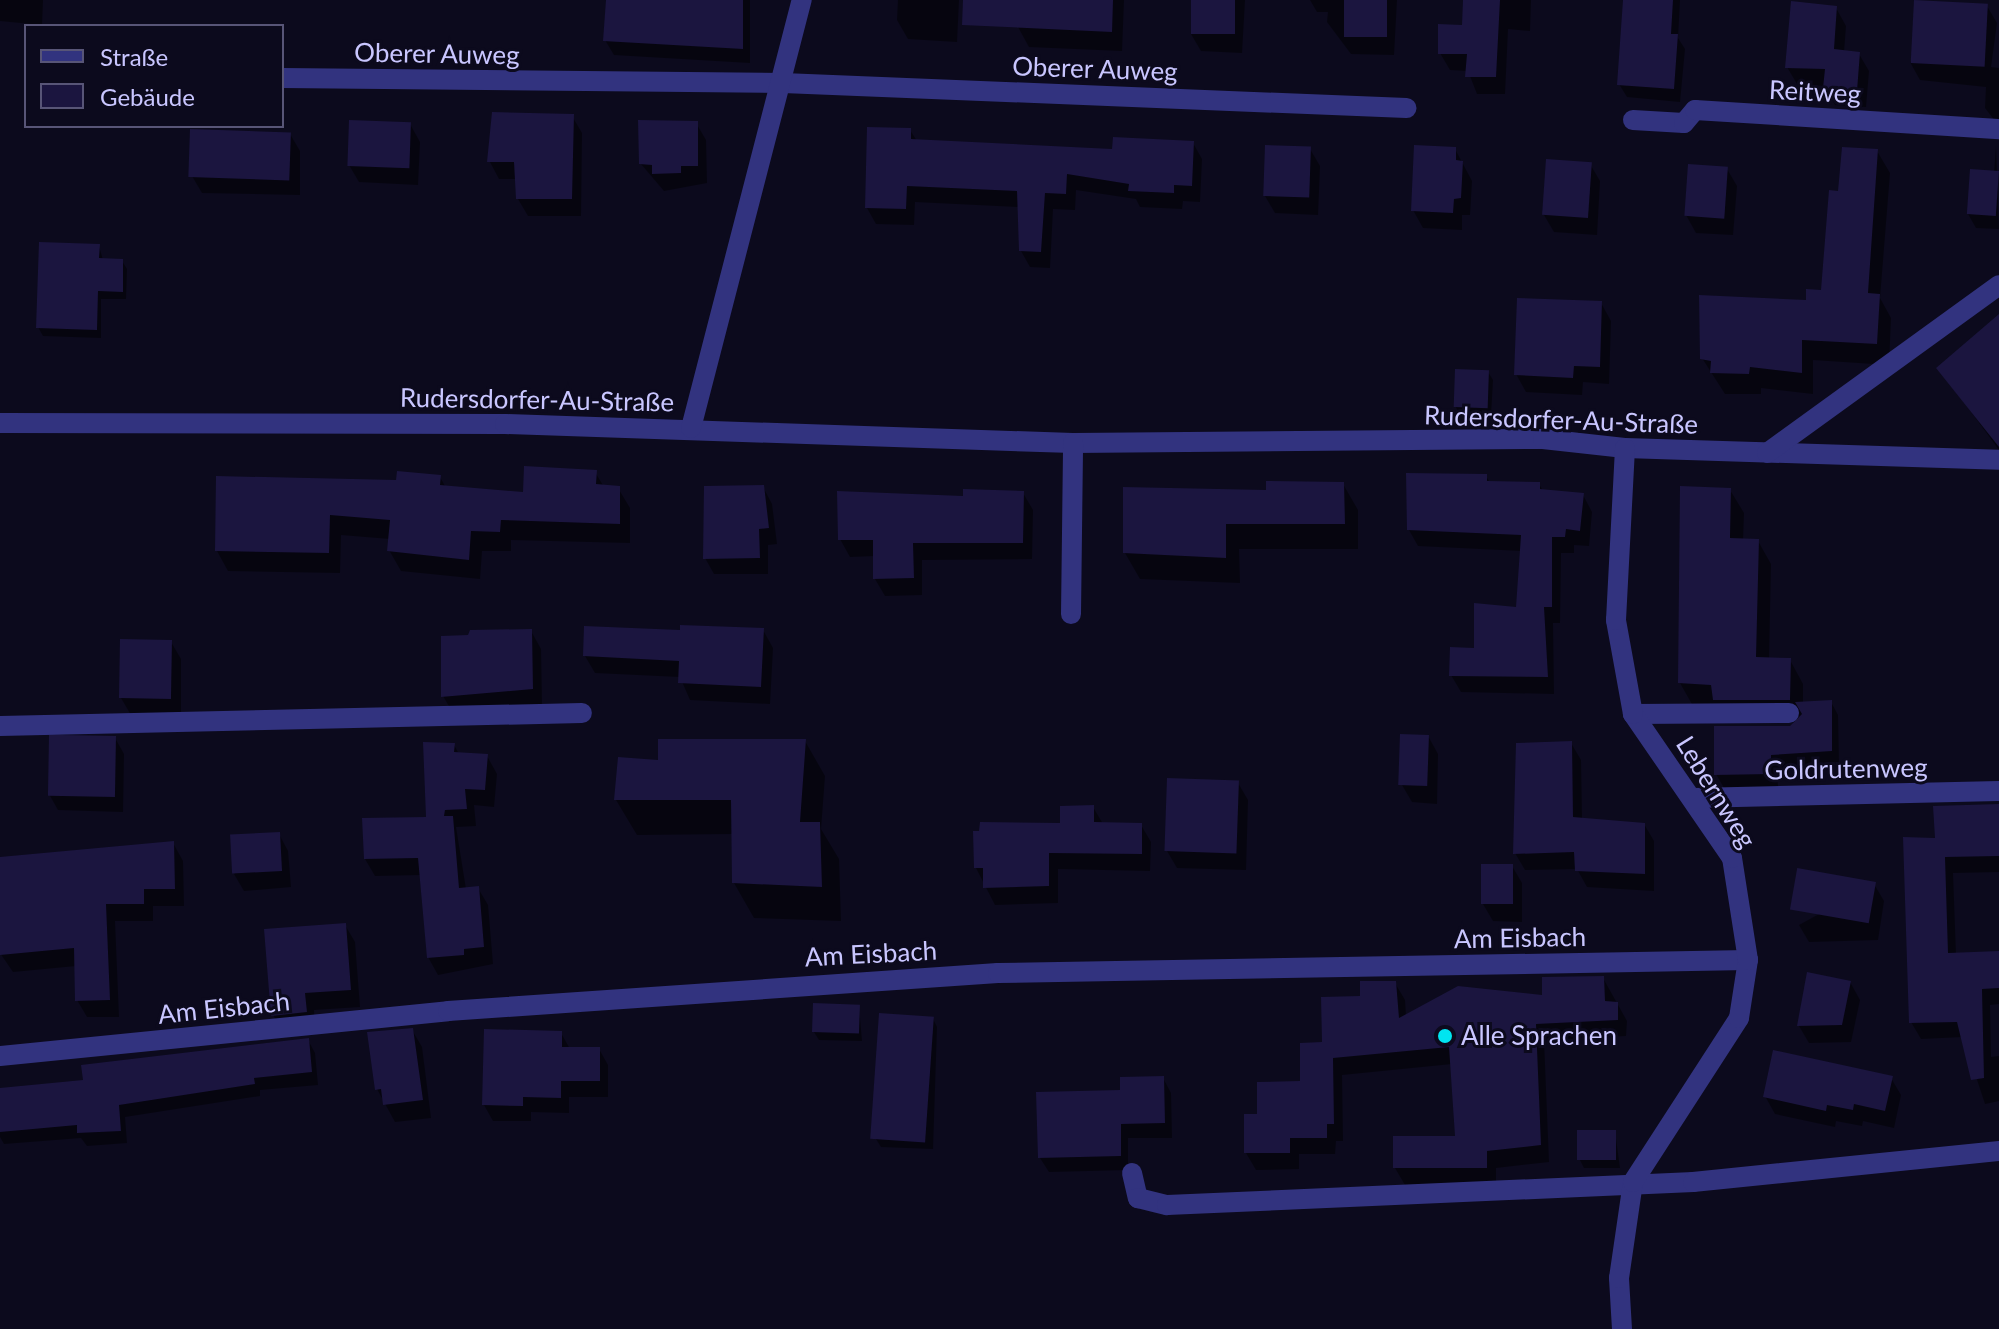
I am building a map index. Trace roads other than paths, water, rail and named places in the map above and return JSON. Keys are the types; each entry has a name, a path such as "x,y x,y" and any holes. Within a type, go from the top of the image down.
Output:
{"street":[{"path":"691,428 783,83 802,0"},
{"name":"Oberer Auweg","path":"284,78 783,83 1406,108"},
{"name":"Reitweg","path":"1633,120 1684,123 1695,110 1999,129"},
{"path":"1767,453 1999,285"},
{"name":"Rudersdorfer-Au-Straße","path":"0,423 691,428 1073,443 1543,439 1625,448 1999,460"},
{"path":"1071,614 1073,443"},
{"name":"Lebernweg","path":"1622,1329 1619,1278 1633,1182 1739,1018 1748,960 1732,858 1694,798 1633,714 1616,620 1625,448"},
{"path":"0,726 582,713"},
{"path":"1633,714 1789,713"},
{"name":"Goldrutenweg","path":"1694,798 1999,791"},
{"name":"Am Eisbach","path":"0,1056 448,1011 998,973 1748,960"},
{"path":"1132,1173 1138,1198 1167,1205 1633,1182 1693,1182 1999,1151"}],"place":[{"name":"Alle Sprachen","path":"1445,1036"}]}
